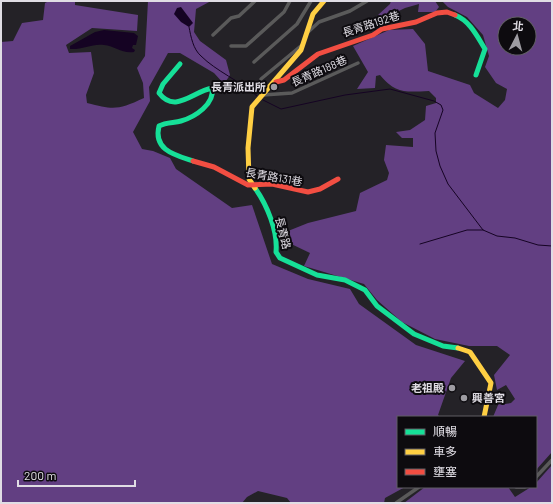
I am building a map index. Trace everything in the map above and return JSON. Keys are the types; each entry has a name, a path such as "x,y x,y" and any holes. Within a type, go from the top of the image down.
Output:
{"street":[{"path":"213,35 231,18 239,16 255,1"},
{"path":"231,46 246,46 284,12 290,1"},
{"path":"254,62 297,24 311,1"},
{"name":"長青路","path":"324,1 315,11 301,50 294,60 252,107 250,118 248,173 252,185 262,198 274,229 277,243 276,252 280,258 317,275 345,280 365,290 377,306 414,334 442,346 455,347 470,352 491,383 491,389 484,416"},
{"path":"306,34 319,22 350,11 367,1"},
{"name":"長青路192巷","path":"275,82 284,80 318,54 346,42 373,35 382,28 416,22 437,13 447,12 463,18 485,49 476,75"},
{"path":"261,79 303,44"},
{"name":"長青路188巷","path":"263,95 292,93 358,63"},
{"name":"長青路131巷","path":"180,64 163,84 159,92 161,96 174,102 182,102 205,88 212,88 213,98 187,119 164,123 159,126 157,134 161,145 172,154 198,163 209,165 245,184 273,184 296,191 315,192 338,179"},
{"path":"537,476 552,460"},
{"path":"396,503 418,488"}],"shaded area":[{"path":"49,1 75,1 75,5 138,15 137,31 92,28 66,45 69,53 91,52 94,73 86,95 87,103 116,108 128,105 144,98 143,83 137,68 145,56 148,1 211,1 196,9 194,32 200,41 226,60 230,75 224,84 214,73 180,53 168,53 149,87 150,101 133,132 142,149 153,151 170,158 176,169 232,208 252,205 272,264 308,279 350,289 359,304 416,345 465,361 451,378 438,415 439,416 397,416 397,488 403,488 385,498 384,503 291,503 287,498 258,491 247,497 242,503 1,503 1,42 13,41 22,23 43,20 45,3"},
{"path":"391,1 435,1 439,7 435,12 418,12 419,4 405,8 384,18 378,15 390,4"},
{"path":"442,1 552,1 552,452 537,469 537,416 493,416 501,398 505,404 511,403 515,399 506,385 497,390 494,375 510,355 497,346 469,346 435,339 402,322 377,300 364,284 304,266 310,253 285,241 283,233 308,223 356,211 360,193 387,180 389,173 384,160 386,145 413,147 413,138 402,138 396,132 410,130 425,120 426,106 436,103 436,98 429,91 413,92 396,89 380,75 376,76 375,88 357,89 368,72 353,46 389,30 413,29 425,44 428,71 470,85 474,93 498,108 505,100 507,89 496,83 485,67 489,56 483,35 467,17 448,7"},
{"path":"181,7 193,23 189,27 181,22 174,14 177,8"},
{"path":"104,30 134,33 138,36 136,45 133,45 132,48 135,50 134,52 126,52 100,45 70,49 70,46 95,32"},
{"path":"552,465 552,503 404,503 424,488 509,488 515,497 529,488 537,488 537,482"}],"waterway":[{"path":"189,27 194,46 198,53 257,96"},
{"path":"263,100 281,109 345,95 390,89 434,101 441,105 443,110 435,133 436,151 440,166 448,184 483,230 497,236 515,238 538,245 552,246"},
{"path":"420,244 467,230 483,230"}],"traffic: fast":[{"path":"455,15 469,25 485,49 476,75"},
{"path":"180,64 163,84 159,93 165,99 171,102 178,102 212,88 212,94 207,104 198,113 181,121 159,126 158,134 159,141 167,150 173,154 193,161"},
{"path":"255,188 264,202 271,218 275,236 276,252 280,258 317,275 345,280 365,290 377,306 414,334 443,346 458,348"}],"traffic: slow":[{"path":"255,188 249,179 248,148 252,107 301,50 313,14 324,1"},
{"path":"458,348 470,352 491,383 484,416"}],"traffic: jam":[{"path":"276,82 284,80 318,54 373,35 382,29 416,22 437,13 447,12 455,15"},
{"path":"193,161 214,167 248,185 272,184 308,192 320,189 338,179"}],"place":[{"name":"長青派出所","path":"274,87"},
{"name":"老祖殿","path":"452,388"},
{"name":"興善宮","path":"464,398"}]}
